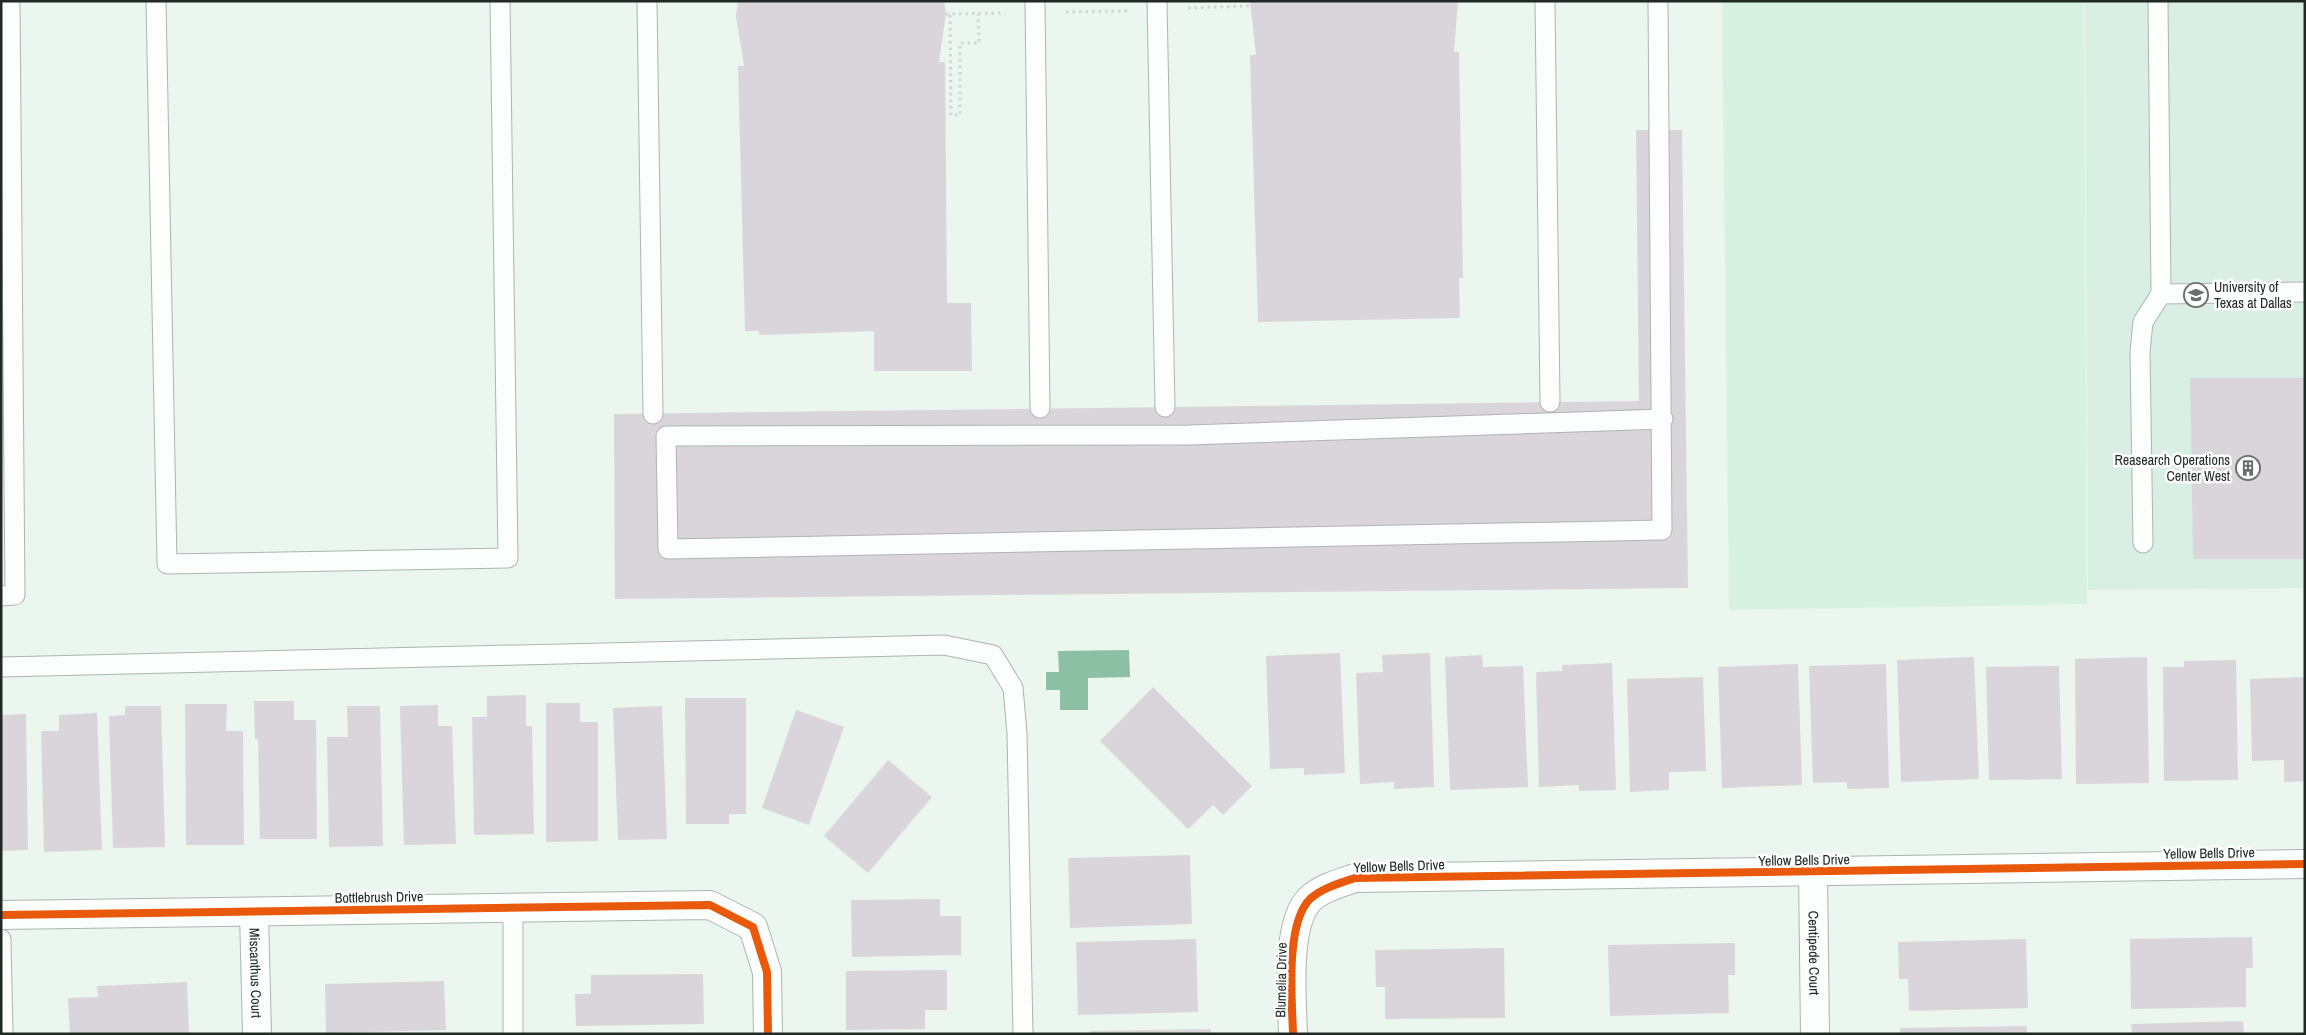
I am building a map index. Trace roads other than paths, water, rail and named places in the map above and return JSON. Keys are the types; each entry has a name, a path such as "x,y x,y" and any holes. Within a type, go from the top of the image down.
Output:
{"street":[{"name":"Yellow Bells Drive","path":"1310,900 1330,887 1355,878 2305,864"},
{"name":"Centipede Court","path":"1813,872 1815,1034"},
{"name":"Blumelia Drive","path":"1293,1034 1292,950 1298,923 1310,900"},
{"name":"Bottlebrush Drive","path":"1,915 710,905 753,927 767,972 768,1034"},
{"name":"Miscanthus Court","path":"254,912 257,1034"}],"lane":[{"path":"1,596 15,595 10,1"},
{"path":"156,1 167,564 508,558 500,1"},
{"path":"647,1 653,414"},
{"path":"1035,1 1040,408"},
{"path":"1157,1 1165,407"},
{"path":"1544,1 1550,402"},
{"path":"1658,1 1663,420 1662,530 668,549 666,436 1189,436 1663,420"},
{"path":"2142,543 2140,352 2143,322 2161,294 2158,1"},
{"path":"2161,294 2305,292"},
{"path":"1,666 944,645 993,654 1013,688 1018,732 1023,1034"},
{"path":"513,907 513,1034"},
{"path":"1,939 3,1034"}],"place":[{"name":"University of Texas at Dallas","path":"2196,295"},
{"name":"Reasearch Operations Center West","path":"2248,468"}]}
